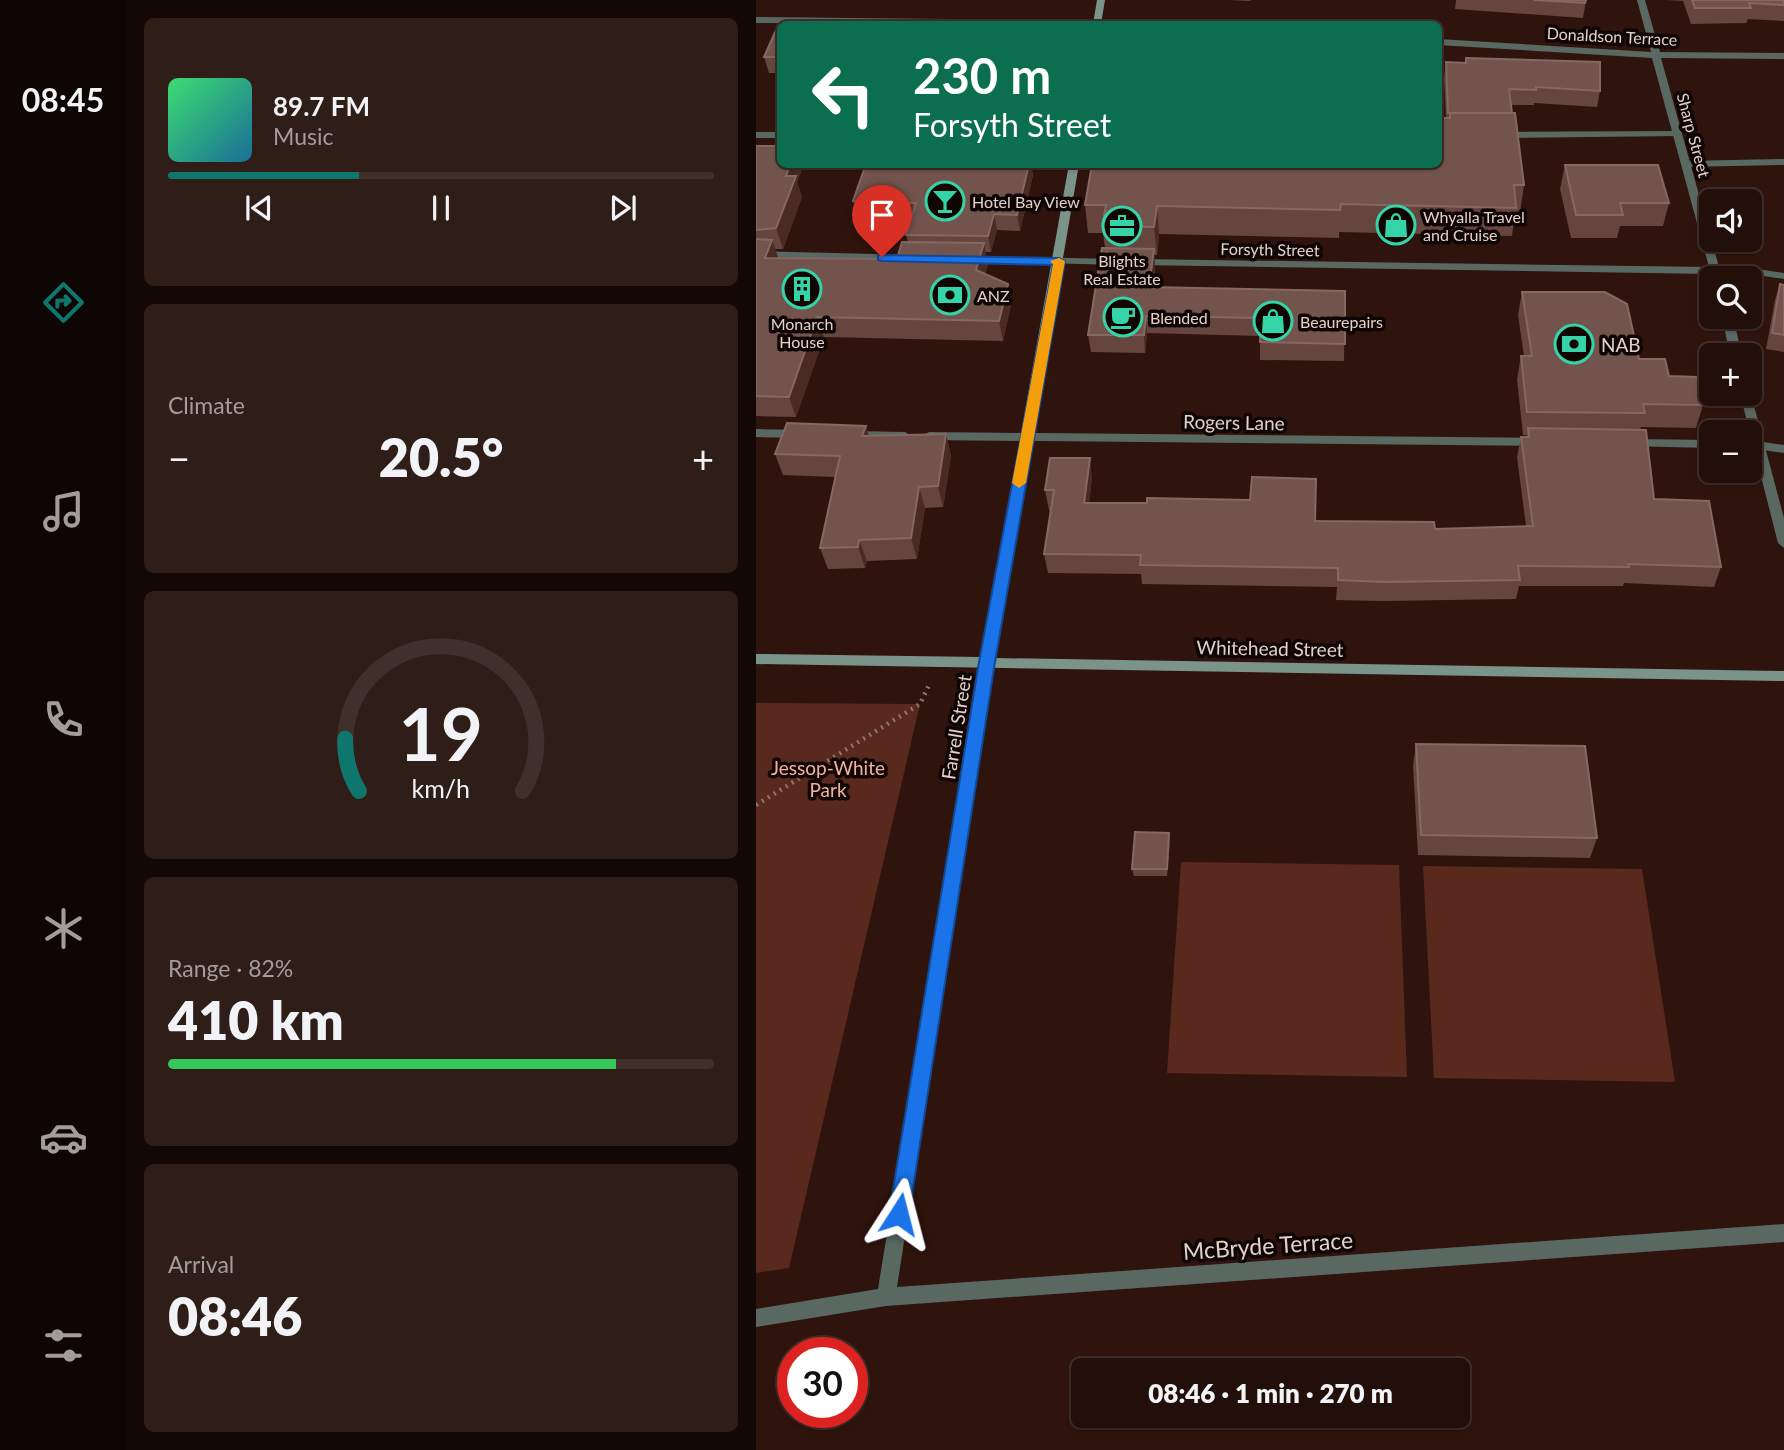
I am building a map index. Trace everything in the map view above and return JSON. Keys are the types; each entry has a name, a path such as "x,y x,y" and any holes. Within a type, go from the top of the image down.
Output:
{"main road":[{"path":"1097,21 1101,0"},
{"name":"Farrell Street","path":"987,662 1073,168"},
{"name":"Whitehead Street","path":"756,659 1784,676"}],"street":[{"name":"Sharp Street","path":"1641,0 1714,266"},
{"path":"756,20 870,21"},
{"name":"Donaldson Terrace","path":"1442,42 1656,55 1784,56"},
{"path":"1492,135 1677,134"},
{"path":"756,135 777,135"},
{"path":"1686,164 1784,162"},
{"path":"756,254 931,258"},
{"name":"Forsyth Street","path":"957,259 1699,274"},
{"name":"Forsyth Street","path":"1762,275 1784,276"},
{"path":"756,433 810,434"},
{"name":"Rogers Lane","path":"837,435 1558,443"},
{"path":"1614,443 1699,444"},
{"path":"1762,445 1784,449"},
{"path":"1762,468 1784,542"},
{"name":"Farrell Street","path":"886,1297 987,662"},
{"name":"McBryde Terrace","path":"756,1318 886,1297 1784,1233"}],"path":[{"path":"756,805 920,704 939,661"}],"green space":[{"name":"Jessop-White Park","path":"756,703 920,704 789,1268 756,1273"},
{"path":"1181,862 1399,865 1407,1077 1167,1073"},
{"path":"1423,866 1642,869 1675,1082 1434,1078"}],"building":[{"path":"1534,0 1586,0 1585,3"},
{"path":"1692,0 1784,0 1784,5 1749,3 1751,8 1695,8"},
{"path":"776,30 777,30 777,57 764,57"},
{"path":"1466,58 1600,62 1600,91 1536,87 1536,90 1509,89 1512,113 1448,113 1446,62 1466,63"},
{"path":"1450,113 1515,113 1524,185 1514,185 1516,208 1341,204 1340,210 1157,206 1154,227 1102,226 1106,205 1085,205 1091,168 1442,168 1442,118 1450,118"},
{"path":"756,146 777,146 777,168 789,168 786,176 796,176 776,228 756,230"},
{"path":"1565,165 1658,165 1669,203 1620,203 1623,215 1576,215"},
{"name":"Hotel Bay View","path":"865,168 1028,168 1017,215 994,214 988,236 906,235 916,203 853,201"},
{"path":"756,239 772,240 765,258 897,259 902,242 984,243 976,270 1008,284 999,321 817,317 789,397 756,396"},
{"path":"1102,248 1154,249 1149,287 1345,291 1345,344 1260,342 1261,318 1146,316 1144,335 1088,335"},
{"path":"1780,284 1784,285 1784,335 1772,333"},
{"path":"1522,292 1605,292 1627,304 1639,359 1665,359 1669,376 1697,377 1699,405 1643,404 1645,413 1527,412 1521,356 1532,356"},
{"path":"787,423 866,426 862,436 946,434 938,486 919,487 911,538 859,540 858,547 820,548 840,456 775,454"},
{"path":"1528,428 1646,430 1654,499 1709,501 1721,567 1628,564 1629,567 1518,566 1520,580 1384,582 1338,580 1338,568 1140,565 1141,555 1044,554 1054,490 1045,490 1050,458 1090,458 1084,503 1147,503 1147,498 1250,500 1252,477 1316,479 1315,521 1434,522 1435,529 1533,526 1521,437 1529,437"},
{"path":"1416,744 1585,746 1597,838 1421,835"},
{"path":"1135,832 1169,833 1167,869 1132,869"}],"slow traffic":[{"path":"1019,483 1059,261 1056,261"}],"place":[{"name":"Hotel Bay View","path":"945,201"},
{"name":"Whyalla Travel and Cruise","path":"1396,225"},
{"name":"Blights Real Estate","path":"1122,226"},
{"name":"Monarch House","path":"802,289"},
{"name":"ANZ","path":"950,295"},
{"name":"Blended","path":"1123,317"},
{"name":"Beaurepairs","path":"1273,321"},
{"name":"NAB","path":"1574,344"}],"route":[{"path":"882,257 1059,261 987,662 899,1214"}]}
